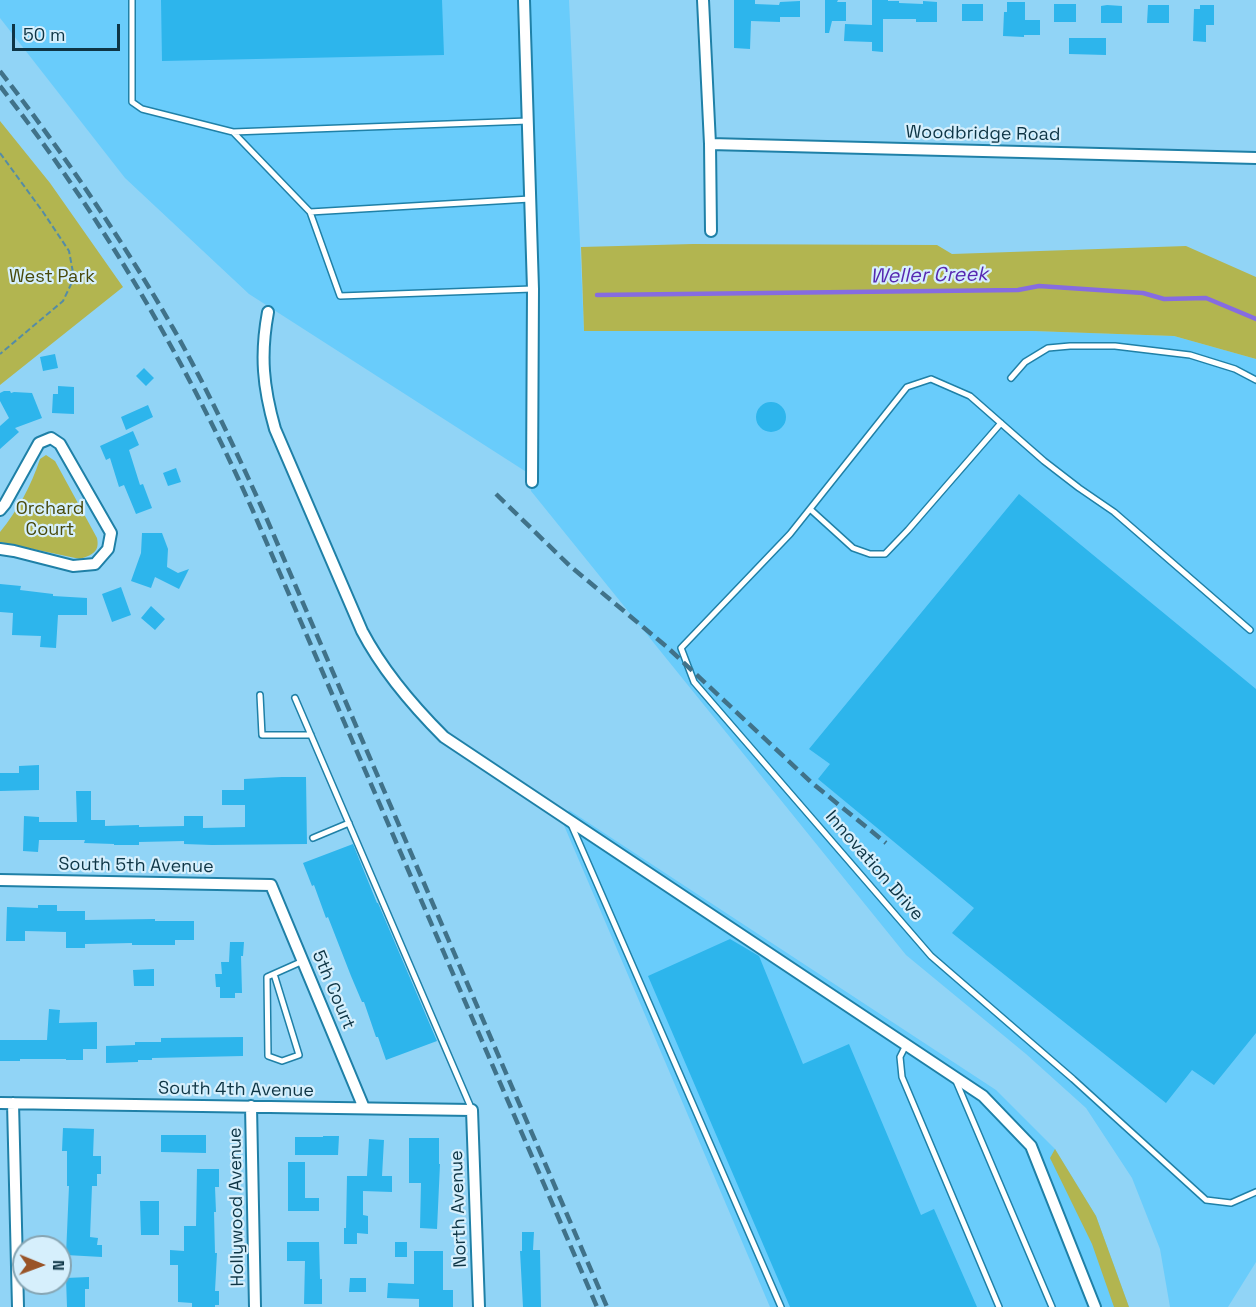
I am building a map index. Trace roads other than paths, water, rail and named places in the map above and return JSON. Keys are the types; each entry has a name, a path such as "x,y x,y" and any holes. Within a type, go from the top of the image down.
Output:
{"street":[{"path":"524,0 533,289 532,482"},
{"path":"703,0 710,144 711,231"},
{"name":"Woodbridge Road","path":"710,144 1256,158"},
{"path":"268,312 263,335 262,358 264,382 275,429 343,589 372,651 383,668 444,737 983,1096 1031,1146 1095,1307"},
{"path":"0,510 39,443 51,438 60,444 111,533 108,549 95,564 73,566 0,549"},
{"name":"South 5th Avenue","path":"0,880 272,885"},
{"name":"5th Court","path":"272,885 364,1108"},
{"name":"South 4th Avenue","path":"0,1103 472,1110"},
{"path":"12,1103 18,1307"},
{"name":"Hollywood Avenue","path":"251,1106 255,1307"},
{"name":"North Avenue","path":"472,1110 479,1307"}],"lane":[{"path":"132,0 132,102 142,109 234,132 528,121"},
{"path":"234,132 310,212 340,296 533,289"},
{"path":"310,212 530,199"},
{"path":"1011,378 1025,362 1047,348 1116,346 1190,355 1235,369 1256,380"},
{"path":"1001,423 885,554 870,554 853,548 810,509 907,387 931,379 970,396 1001,423 1044,462 1114,512 1250,630"},
{"name":"Innovation Drive","path":"810,509 790,534 681,648 694,682 931,956 1073,1079 1206,1200 1231,1203 1256,1192"},
{"path":"260,695 262,735 311,735"},
{"path":"295,698 472,1110"},
{"path":"570,820 781,1307"},
{"path":"313,838 349,823"},
{"path":"273,974 298,1055 282,1061 268,1056 267,977 273,974 303,961"},
{"path":"906,1045 900,1058 902,1077 999,1307"},
{"path":"955,1077 1052,1307"}],"waterway":[{"name":"Weller Creek","path":"597,295 1018,290 1039,286 1143,293 1164,299 1206,298 1256,319"}],"railway":[{"path":"0,71 69,165 112,229 173,328 197,372 262,508 607,1307"},
{"path":"0,86 73,186 107,238 170,344 227,454 597,1307"},
{"path":"496,494 570,566 667,647 812,783 886,843"}],"park label":[{"name":"West Park","path":"52,277"},
{"name":"Orchard Court","path":"50,519"}]}
